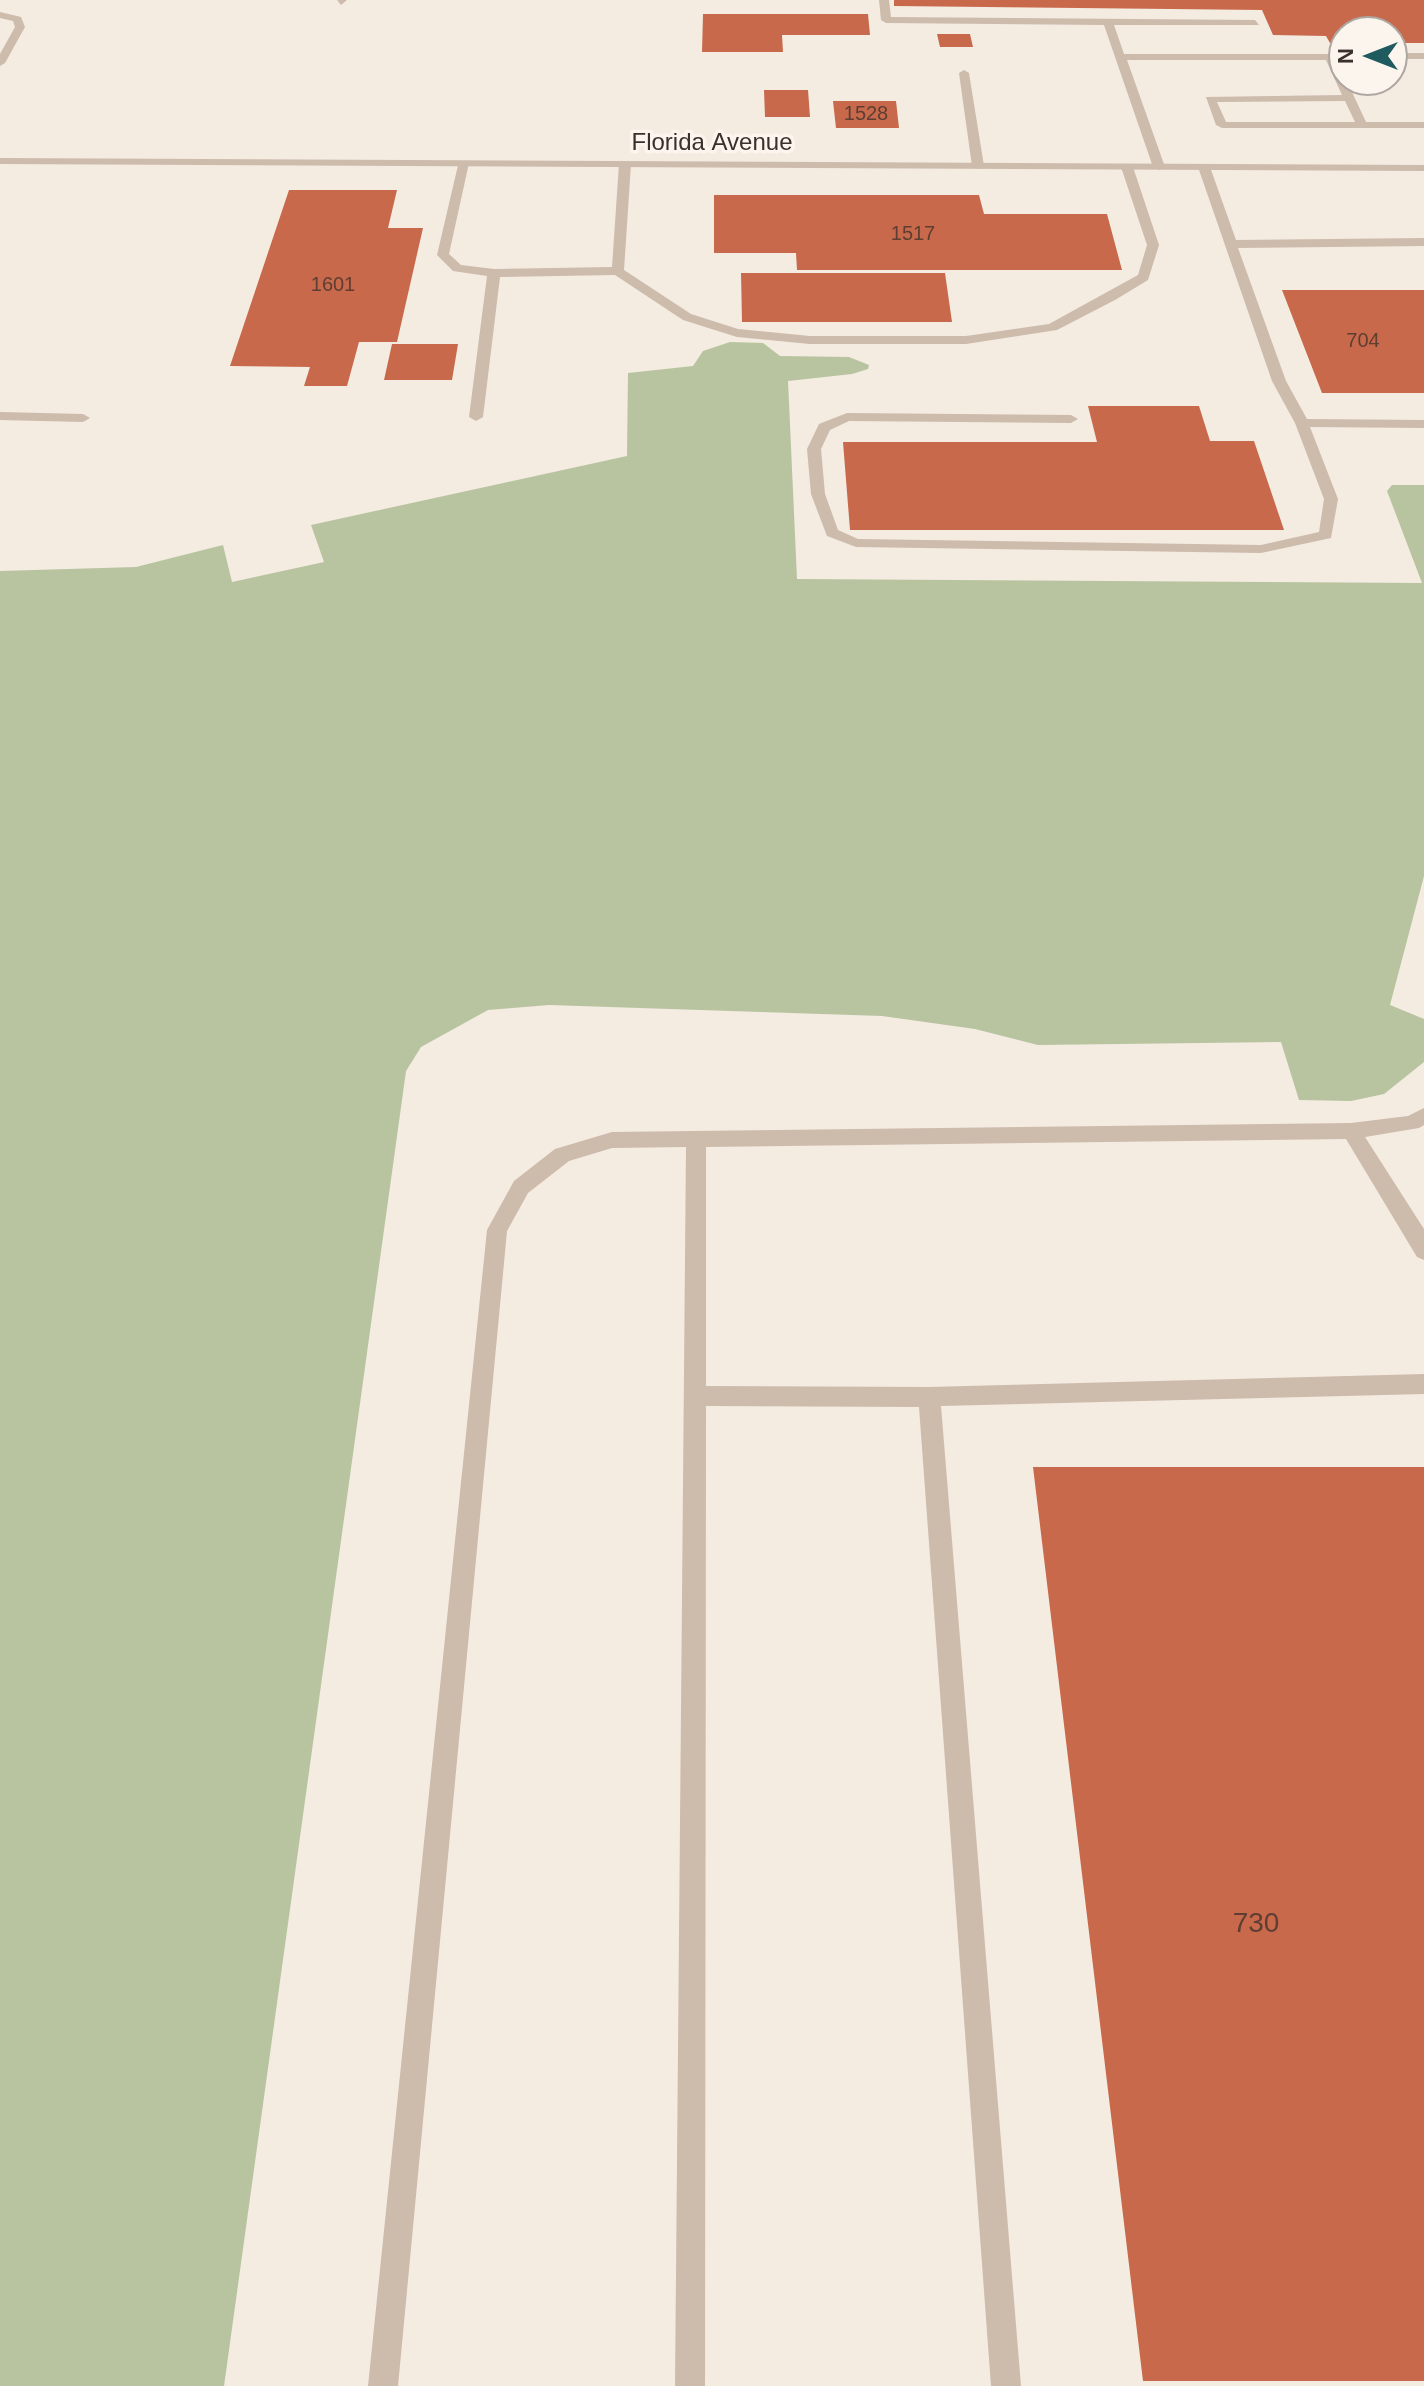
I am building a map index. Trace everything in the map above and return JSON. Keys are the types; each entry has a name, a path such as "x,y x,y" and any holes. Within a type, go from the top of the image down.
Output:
{"street":[{"path":"884,0 886,20 1255,23"},
{"path":"0,15 17,19 20,27 0,63"},
{"path":"1108,22 1159,167"},
{"path":"1122,57 1328,57"},
{"path":"964,73 978,166"},
{"path":"1362,125 1349,98 1210,99 1222,125 1362,125 1424,125"},
{"name":"Florida Avenue","path":"0,161 1424,168"},
{"path":"463,163 443,255 457,268 494,273 618,271 687,317 737,333 810,340 966,340 1052,327 1144,277 1153,245 1127,167"},
{"path":"618,271 625,164"},
{"path":"1071,419 847,417 824,427 814,449 818,494 832,533 856,543 1261,549 1326,535 1331,499 1302,423 1279,381 1204,167"},
{"path":"1231,244 1424,242"},
{"path":"476,417 494,273"},
{"path":"0,416 83,418"},
{"path":"1302,423 1424,424"},
{"path":"383,2386 497,1230 521,1187 562,1155 612,1140 1351,1131 1412,1123 1424,1116"},
{"path":"1351,1131 1422,1242"},
{"path":"690,2386 696,1140"},
{"path":"695,1396 929,1397 1424,1384"},
{"path":"929,1397 1006,2386"}],"green space":[{"path":"730,342 763,343 780,356 849,357 869,365 868,369 852,374 788,381 797,579 1422,583 1387,491 1392,485 1424,485 1424,876 1390,1005 1424,1019 1424,1062 1384,1094 1351,1101 1299,1100 1281,1042 1038,1045 975,1029 882,1016 549,1005 488,1010 421,1047 406,1071 224,2386 0,2386 0,571 136,567 223,545 232,582 324,562 311,525 627,456 628,373 693,366 703,351"}],"building":[{"path":"894,0 1424,0 1424,43 1408,43 1408,16 1328,16 1328,40 1326,36 1273,35 1262,10 894,6"},
{"path":"703,14 868,14 870,35 782,35 783,52 702,52"},
{"path":"937,34 970,34 973,47 940,47"},
{"path":"764,90 808,90 810,117 765,117"},
{"path":"833,101 896,101 899,128 836,128"},
{"path":"289,190 397,190 388,228 423,228 397,342 359,342 347,386 304,386 310,367 230,366"},
{"path":"714,195 979,195 984,214 1107,214 1122,270 797,270 796,253 714,253"},
{"path":"741,273 945,273 952,322 742,322"},
{"path":"1282,290 1424,290 1424,393 1322,393"},
{"path":"392,344 458,344 452,380 384,380"},
{"path":"1088,406 1199,406 1210,441 1254,441 1284,530 850,530 843,442 1097,442"},
{"path":"1033,1467 1424,1467 1424,2381 1143,2381"}]}
